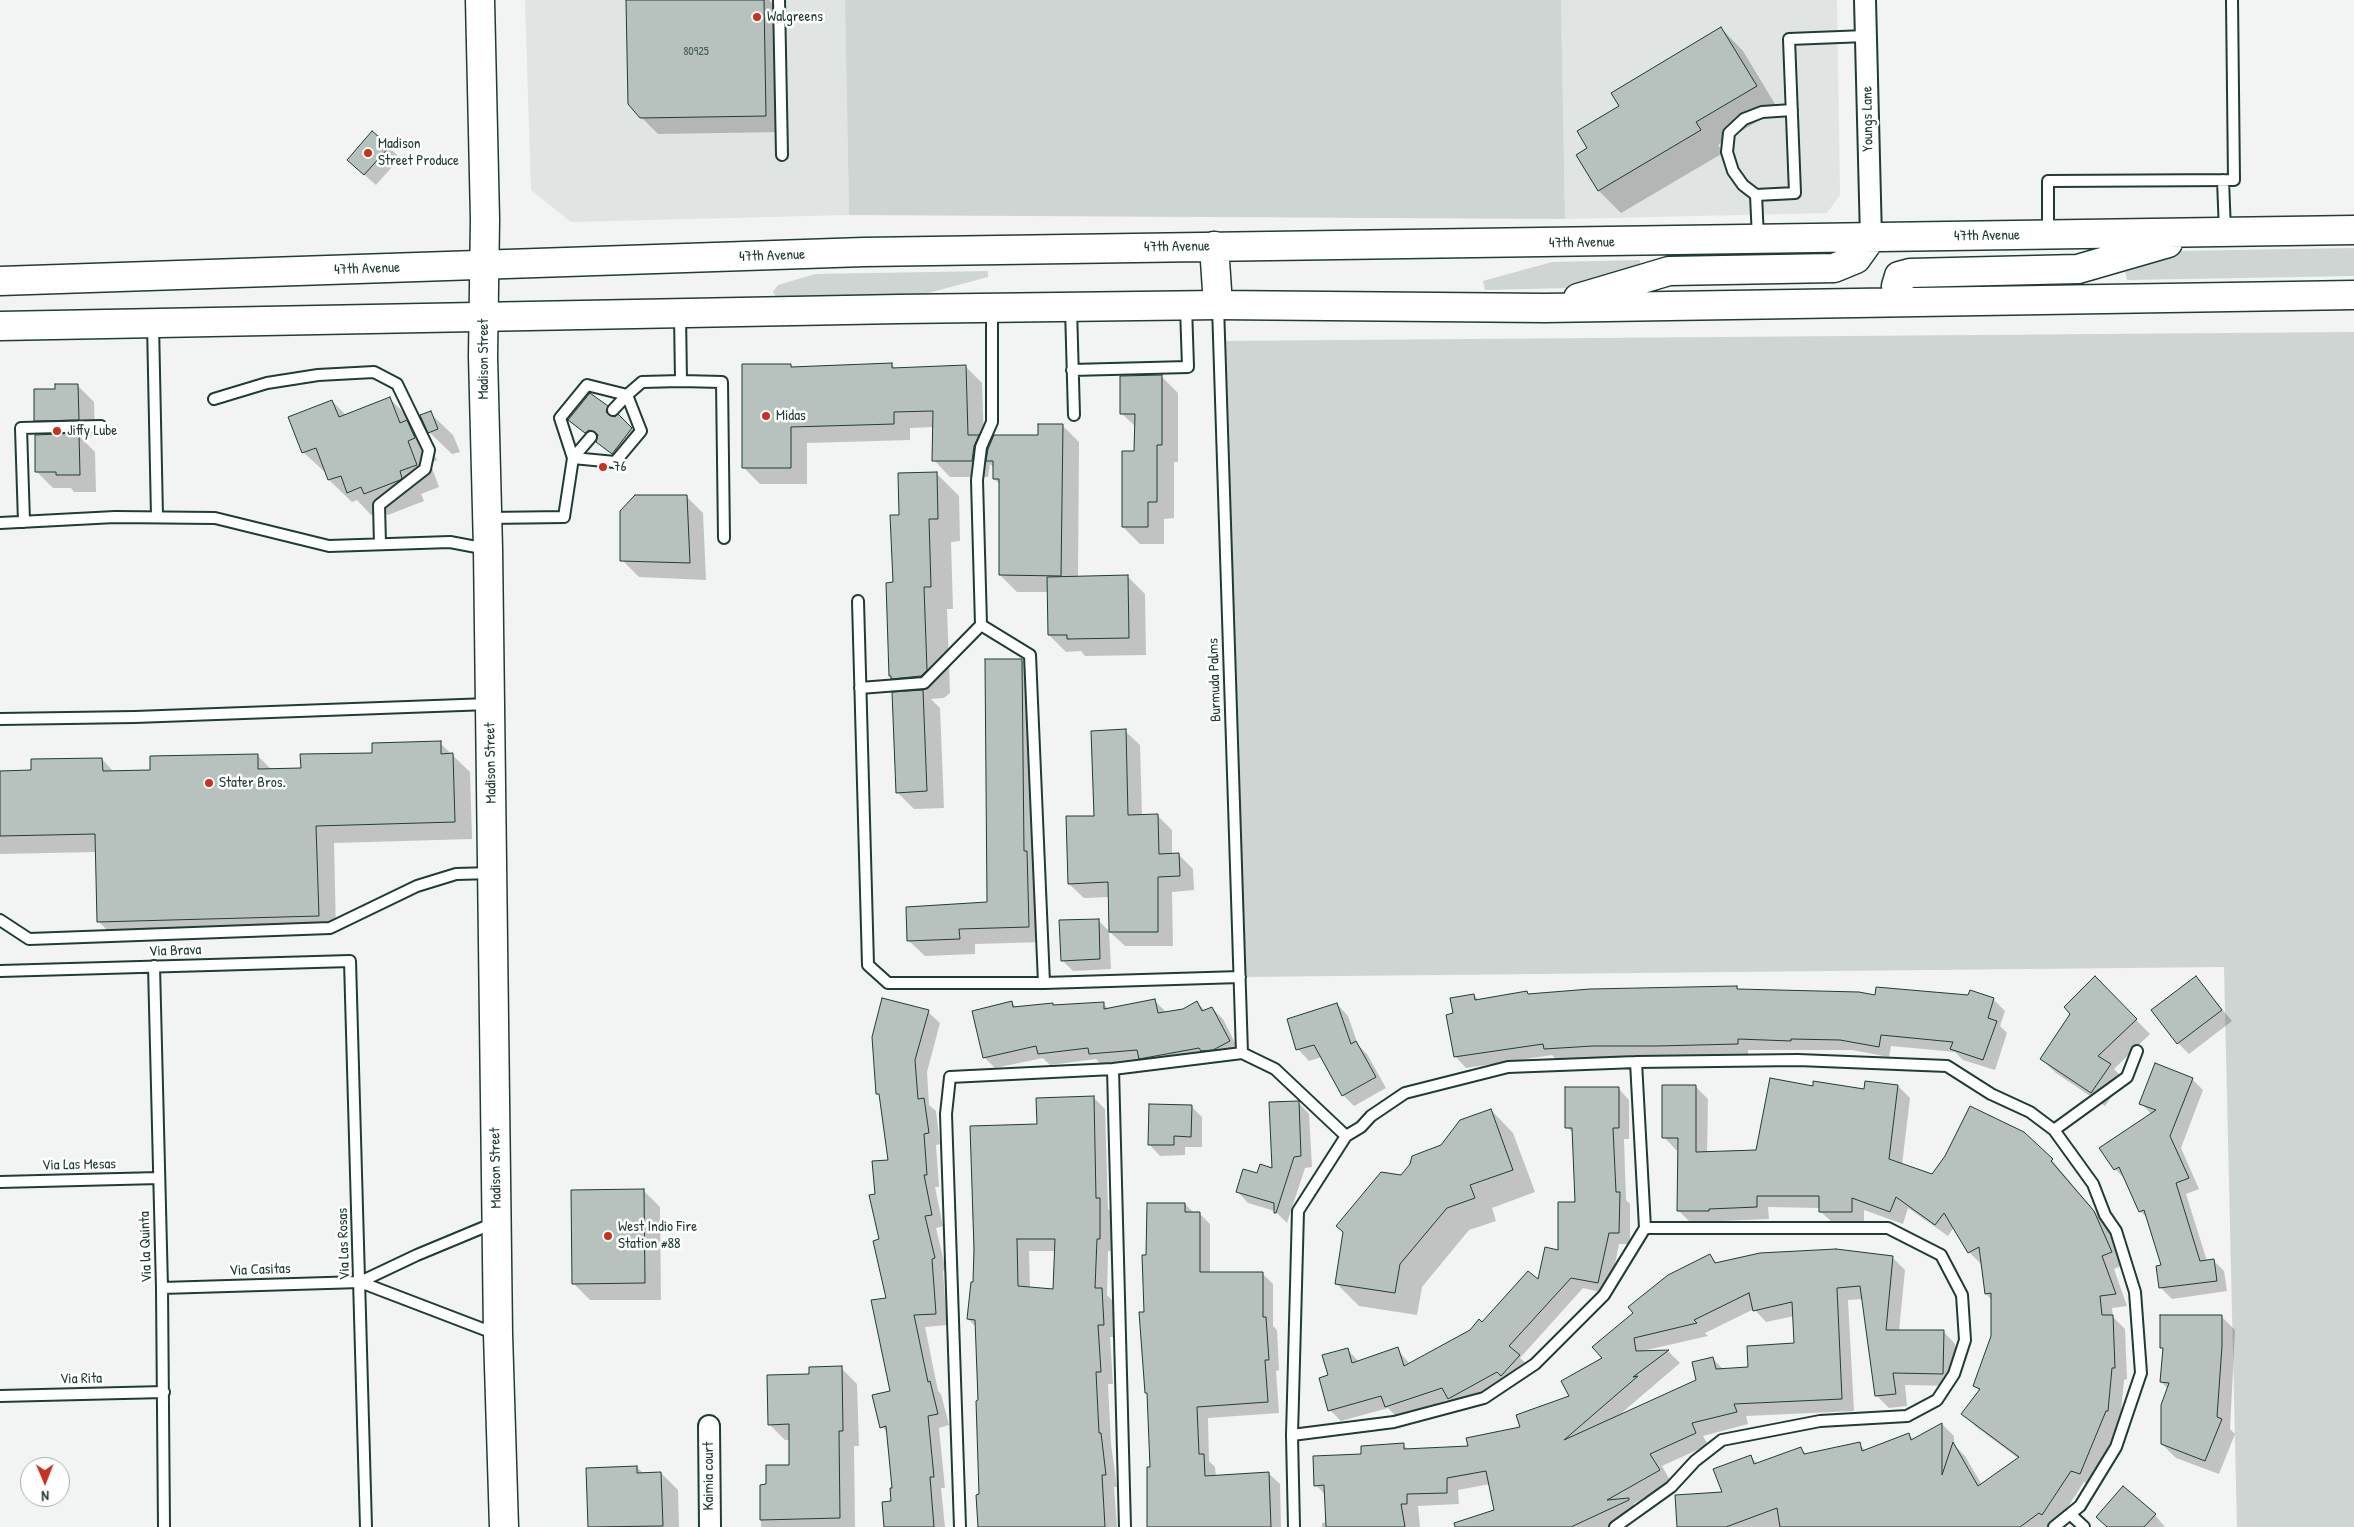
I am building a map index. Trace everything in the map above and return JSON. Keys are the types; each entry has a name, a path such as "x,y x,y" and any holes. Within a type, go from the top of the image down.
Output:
{"main road":[{"name":"Madison Street","path":"480,0 484,266 483,356 488,518 498,1334 504,1527"},
{"name":"47th Avenue","path":"0,281 864,252 2354,230"},
{"path":"1910,302 1898,295 1896,286 1899,276 1910,273 2078,269 2214,232"},
{"path":"1545,308 1669,271 1834,268 1856,259 1871,238"},
{"path":"1214,246 1218,306"},
{"path":"0,326 992,308 1218,306 1545,308 2354,295"}],"street":[{"name":"Youngs Lane","path":"1865,0 1871,238"},
{"name":"Kaimia court","path":"709,1426 710,1527"}],"lane":[{"path":"779,0 782,155"},
{"path":"2048,235 2048,181 2234,180 2232,0"},
{"path":"1756,195 1795,193 1789,39 1866,36"},
{"path":"1758,240 1756,195 1733,171 1726,152 1729,133 1744,119 1762,112 1792,110"},
{"path":"2214,232 2224,180"},
{"path":"1072,370 1188,367 1186,306"},
{"name":"Burmuda Palms","path":"1218,306 1242,1053"},
{"path":"1071,307 1074,415"},
{"path":"860,688 924,683 981,625 976,480 981,447 992,422 992,308"},
{"path":"680,313 680,381"},
{"path":"153,323 157,517"},
{"path":"214,399 267,384 318,375 374,372 397,384 429,450 425,469 379,505 380,544"},
{"path":"613,410 642,382 722,382 724,538"},
{"path":"488,518 564,517 573,458 560,418 587,385 627,395"},
{"path":"573,458 614,462 641,431 627,395"},
{"path":"24,522 21,428 101,426"},
{"path":"573,458 591,437"},
{"path":"0,523 157,517 215,518 329,546 450,542 488,549"},
{"path":"858,601 868,966 888,983 1044,983 1240,977"},
{"path":"981,625 1030,655 1044,983"},
{"path":"0,719 135,717 490,704"},
{"path":"0,920 29,939 330,928 417,886 456,874 492,873"},
{"name":"Via Brava","path":"0,971 350,961"},
{"name":"Via Las Rosas","path":"350,961 366,1527"},
{"name":"Via la Quinta","path":"154,966 164,1392 164,1527"},
{"path":"2054,1130 2127,1077 2137,1051"},
{"path":"960,1527 946,1114 950,1077 1113,1070 1242,1053 1275,1069 1346,1136"},
{"path":"1294,1527 1292,1435 1298,1211 1346,1136 1361,1127 1371,1116 1405,1093 1508,1067 1636,1062 1798,1060 1947,1066 1991,1094 2030,1112 2054,1130 2093,1184 2106,1215 2116,1231 2135,1292 2141,1373 2116,1447 2080,1506 2054,1527"},
{"path":"1292,1435 1394,1422 1484,1398 1535,1364 1604,1295 1645,1228 1636,1062"},
{"path":"1113,1070 1125,1527"},
{"name":"Via Las Mesas","path":"0,1182 159,1178"},
{"name":"Via Casitas","path":"360,1282 497,1221"},
{"path":"1615,1527 1671,1487 1695,1461 1722,1440 1820,1421 1907,1416 1937,1400 1954,1374 1965,1340 1962,1295 1941,1256 1888,1228 1645,1228"},
{"name":"Via Casitas","path":"162,1288 360,1282 498,1334"},
{"name":"Via Rita","path":"0,1396 164,1392"},
{"path":"2070,1514 2084,1527"}],"shaded area":[{"path":"525,0 845,0 849,215 571,222 531,190"},
{"path":"845,0 1561,0 1565,219 849,215"},
{"path":"1561,0 1837,0 1840,195 1827,213 1565,219"},
{"path":"2354,248 2354,276 2127,280 2124,266 2176,251"},
{"path":"1640,260 1641,268 1570,288 1485,290 1483,281 1552,262"},
{"path":"988,271 988,277 917,296 778,299 773,292 778,285 815,274"},
{"path":"2354,332 2354,1527 2237,1527 2224,967 1240,977 1219,341"}],"building":[{"name":"Walgreens","path":"626,0 764,0 766,116 640,118 628,104"},
{"path":"1721,27 1757,86 1696,122 1701,130 1598,191 1576,155 1587,148 1577,131 1619,106 1611,93"},
{"name":"Madison Street Produce","path":"372,131 390,146 364,175 347,160"},
{"path":"892,363 892,368 966,365 968,435 979,435 974,446 972,461 932,461 933,411 894,412 894,424 791,427 791,468 742,468 742,364 791,364 791,367"},
{"path":"1162,375 1162,445 1157,445 1157,502 1148,502 1148,527 1122,527 1122,451 1134,451 1135,414 1120,414 1120,376"},
{"path":"55,384 78,384 79,420 34,421 34,389 55,389"},
{"path":"590,393 608,406 606,412 609,415 615,417 618,414 632,428 612,454 596,442 598,435 595,432 589,430 585,433 568,420"},
{"path":"390,397 400,423 407,420 415,438 408,441 417,465 400,471 402,478 400,480 364,494 361,487 347,493 341,476 328,480 316,448 302,453 288,417 332,400 339,417"},
{"path":"431,411 438,429 428,433 420,415"},
{"path":"1038,424 1063,424 1061,576 999,575 999,479 993,479 993,461 986,461 988,449 994,435 1038,435"},
{"path":"79,433 80,475 56,475 56,472 35,472 35,435"},
{"path":"937,472 938,519 929,519 931,587 924,587 927,670 921,676 891,679 891,676 889,676 886,583 893,582 890,515 899,515 898,473"},
{"path":"635,495 687,495 690,563 620,561 620,511"},
{"path":"1128,575 1129,638 1067,639 1067,635 1048,635 1047,577"},
{"path":"985,659 1022,659 1024,851 1027,851 1029,927 959,929 960,939 907,941 906,907 987,902"},
{"path":"923,690 927,791 896,793 892,692"},
{"path":"1126,729 1128,815 1158,814 1159,854 1179,853 1180,876 1158,877 1158,932 1109,932 1108,882 1068,884 1066,816 1094,816 1091,731"},
{"path":"441,741 441,754 453,753 455,822 316,826 319,916 97,922 95,834 0,836 0,771 31,770 31,759 102,758 103,771 150,770 150,756 258,754 258,769 301,768 300,754 372,753 372,743"},
{"path":"1099,919 1100,959 1061,961 1059,920"},
{"path":"2095,976 2137,1019 2098,1056 2111,1064 2091,1093 2040,1059 2070,1014 2064,1007"},
{"path":"2196,976 2222,1010 2177,1044 2151,1010"},
{"path":"1737,986 1737,989 1859,992 1875,995 1876,987 1968,995 1970,990 1994,998 1988,1018 1997,1021 1983,1060 1950,1049 1953,1042 1881,1035 1879,1047 1840,1040 1738,1039 1738,1044 1593,1046 1544,1049 1543,1044 1454,1057 1446,1015 1453,1013 1450,998 1474,994 1475,1000 1527,991 1528,994 1590,989"},
{"path":"882,998 929,1010 915,1060 918,1099 924,1098 929,1133 924,1134 927,1175 924,1175 932,1215 925,1216 935,1258 932,1259 936,1314 914,1315 928,1382 930,1381 938,1414 928,1416 934,1477 930,1477 934,1527 884,1527 882,1502 891,1501 890,1488 892,1488 886,1426 880,1428 872,1395 890,1391 871,1300 886,1298 873,1241 879,1239 869,1195 875,1194 872,1161 888,1160 879,1094 876,1094 872,1037"},
{"path":"1155,999 1158,1013 1183,1009 1197,1001 1202,1011 1212,1007 1230,1041 1213,1050 1201,1051 1199,1048 1139,1059 1137,1050 1089,1054 1088,1048 1038,1054 1036,1046 983,1058 972,1011 1012,1001 1013,1007 1053,1003 1053,1005 1104,1002 1104,1009"},
{"path":"1337,1003 1351,1044 1356,1041 1376,1077 1342,1096 1314,1045 1296,1050 1287,1019"},
{"path":"2155,1063 2193,1078 2170,1136 2189,1178 2176,1183 2200,1261 2214,1259 2217,1281 2159,1288 2156,1266 2161,1265 2144,1210 2139,1212 2119,1167 2114,1170 2099,1148 2156,1110 2139,1104"},
{"path":"1770,1078 1813,1086 1813,1081 1864,1089 1865,1081 1898,1085 1889,1159 1932,1174 1945,1156 1970,1106 2024,1132 2053,1159 2051,1161 2094,1211 2112,1252 2102,1256 2116,1294 2100,1296 2102,1315 2113,1315 2115,1368 2112,1368 2108,1411 2106,1411 2080,1474 2071,1471 2042,1515 2039,1513 2020,1527 1780,1527 1777,1508 1726,1527 1677,1527 1675,1495 1722,1492 1713,1469 1751,1455 1754,1464 1801,1447 1804,1454 1860,1442 1862,1451 1909,1433 1911,1440 1942,1423 1942,1475 1953,1442 1978,1486 2019,1457 1961,1414 1980,1389 1973,1386 1991,1336 1991,1293 1985,1294 1979,1247 1968,1253 1944,1213 1935,1225 1896,1197 1890,1212 1852,1198 1852,1212 1819,1212 1819,1196 1757,1196 1757,1207 1709,1209 1709,1211 1677,1211 1678,1138 1662,1138 1662,1085 1696,1085 1696,1152 1756,1150"},
{"path":"1565,1087 1619,1087 1619,1128 1613,1128 1616,1192 1620,1192 1619,1233 1609,1233 1598,1283 1571,1278 1509,1346 1520,1355 1501,1376 1497,1372 1448,1399 1442,1388 1385,1407 1381,1396 1328,1411 1319,1378 1328,1375 1322,1355 1348,1348 1352,1363 1398,1347 1404,1366 1470,1330 1479,1319 1482,1322 1528,1271 1538,1279 1545,1247 1558,1250 1558,1202 1575,1202 1572,1128 1565,1128"},
{"path":"1094,1096 1096,1198 1100,1198 1100,1239 1097,1239 1095,1288 1102,1288 1104,1325 1098,1325 1101,1372 1096,1372 1099,1433 1101,1433 1106,1475 1102,1475 1105,1527 978,1527 976,1495 979,1494 976,1401 978,1400 975,1320 967,1319 971,1282 973,1282 974,1249 970,1126 1037,1124 1036,1098","holes":["1017,1239 1055,1239 1053,1289 1018,1286"]},
{"path":"1299,1101 1301,1156 1294,1157 1276,1213 1274,1213 1274,1203 1236,1192 1243,1169 1257,1173 1260,1164 1272,1168 1269,1102"},
{"path":"1149,1104 1192,1105 1191,1137 1174,1136 1174,1145 1148,1145"},
{"path":"1491,1109 1513,1170 1470,1185 1475,1198 1447,1208 1400,1264 1395,1293 1335,1284 1343,1232 1336,1226 1381,1172 1401,1175 1410,1164 1412,1156 1441,1145 1460,1120"},
{"name":"West Indio Fire Station #88","path":"644,1189 645,1283 572,1284 571,1190"},
{"path":"1147,1203 1185,1203 1185,1212 1200,1212 1200,1272 1263,1272 1263,1317 1266,1317 1269,1360 1265,1360 1268,1402 1197,1407 1199,1454 1204,1454 1205,1476 1269,1472 1271,1527 1147,1527 1147,1467 1150,1467 1147,1393 1145,1393 1139,1312 1144,1312 1142,1255 1146,1255"},
{"path":"1836,1249 1893,1256 1886,1330 1944,1330 1943,1374 1893,1373 1896,1394 1875,1396 1860,1286 1837,1288 1842,1399 1734,1404 1737,1412 1692,1423 1696,1433 1650,1454 1660,1470 1607,1500 1629,1498 1629,1500 1571,1527 1455,1527 1454,1523 1494,1510 1486,1471 1447,1478 1447,1493 1407,1494 1407,1504 1401,1504 1405,1527 1326,1527 1324,1485 1314,1486 1313,1456 1361,1454 1361,1446 1404,1443 1404,1449 1468,1446 1466,1438 1520,1427 1516,1415 1569,1396 1561,1381 1602,1358 1592,1347 1633,1313 1628,1307 1668,1275 1710,1254 1715,1263 1760,1253","holes":["1749,1293 1753,1311 1792,1302 1794,1343 1747,1346 1748,1367 1716,1369 1713,1357 1692,1362 1696,1380 1564,1440 1638,1376 1633,1377 1669,1350 1636,1351 1634,1338 1697,1323 1694,1320"]},
{"path":"2160,1315 2222,1315 2222,1346 2217,1417 2222,1419 2205,1461 2161,1444 2161,1405 2169,1383 2160,1382 2163,1348 2160,1348"},
{"path":"842,1366 843,1431 839,1431 840,1518 760,1520 760,1485 766,1484 766,1465 789,1465 789,1424 768,1425 767,1375 809,1374 809,1367"},
{"path":"637,1466 637,1473 661,1472 663,1526 588,1527 586,1468"},
{"path":"2123,1486 2156,1514 2144,1527 2107,1527 2096,1517"}],"place":[{"name":"Walgreens","path":"757,17"},
{"name":"Madison Street Produce","path":"368,153"},
{"name":"Midas","path":"766,416"},
{"name":"Jiffy Lube","path":"57,431"},
{"name":"76","path":"603,467"},
{"name":"Stater Bros.","path":"209,783"},
{"name":"West Indio Fire Station #88","path":"608,1236"}]}
